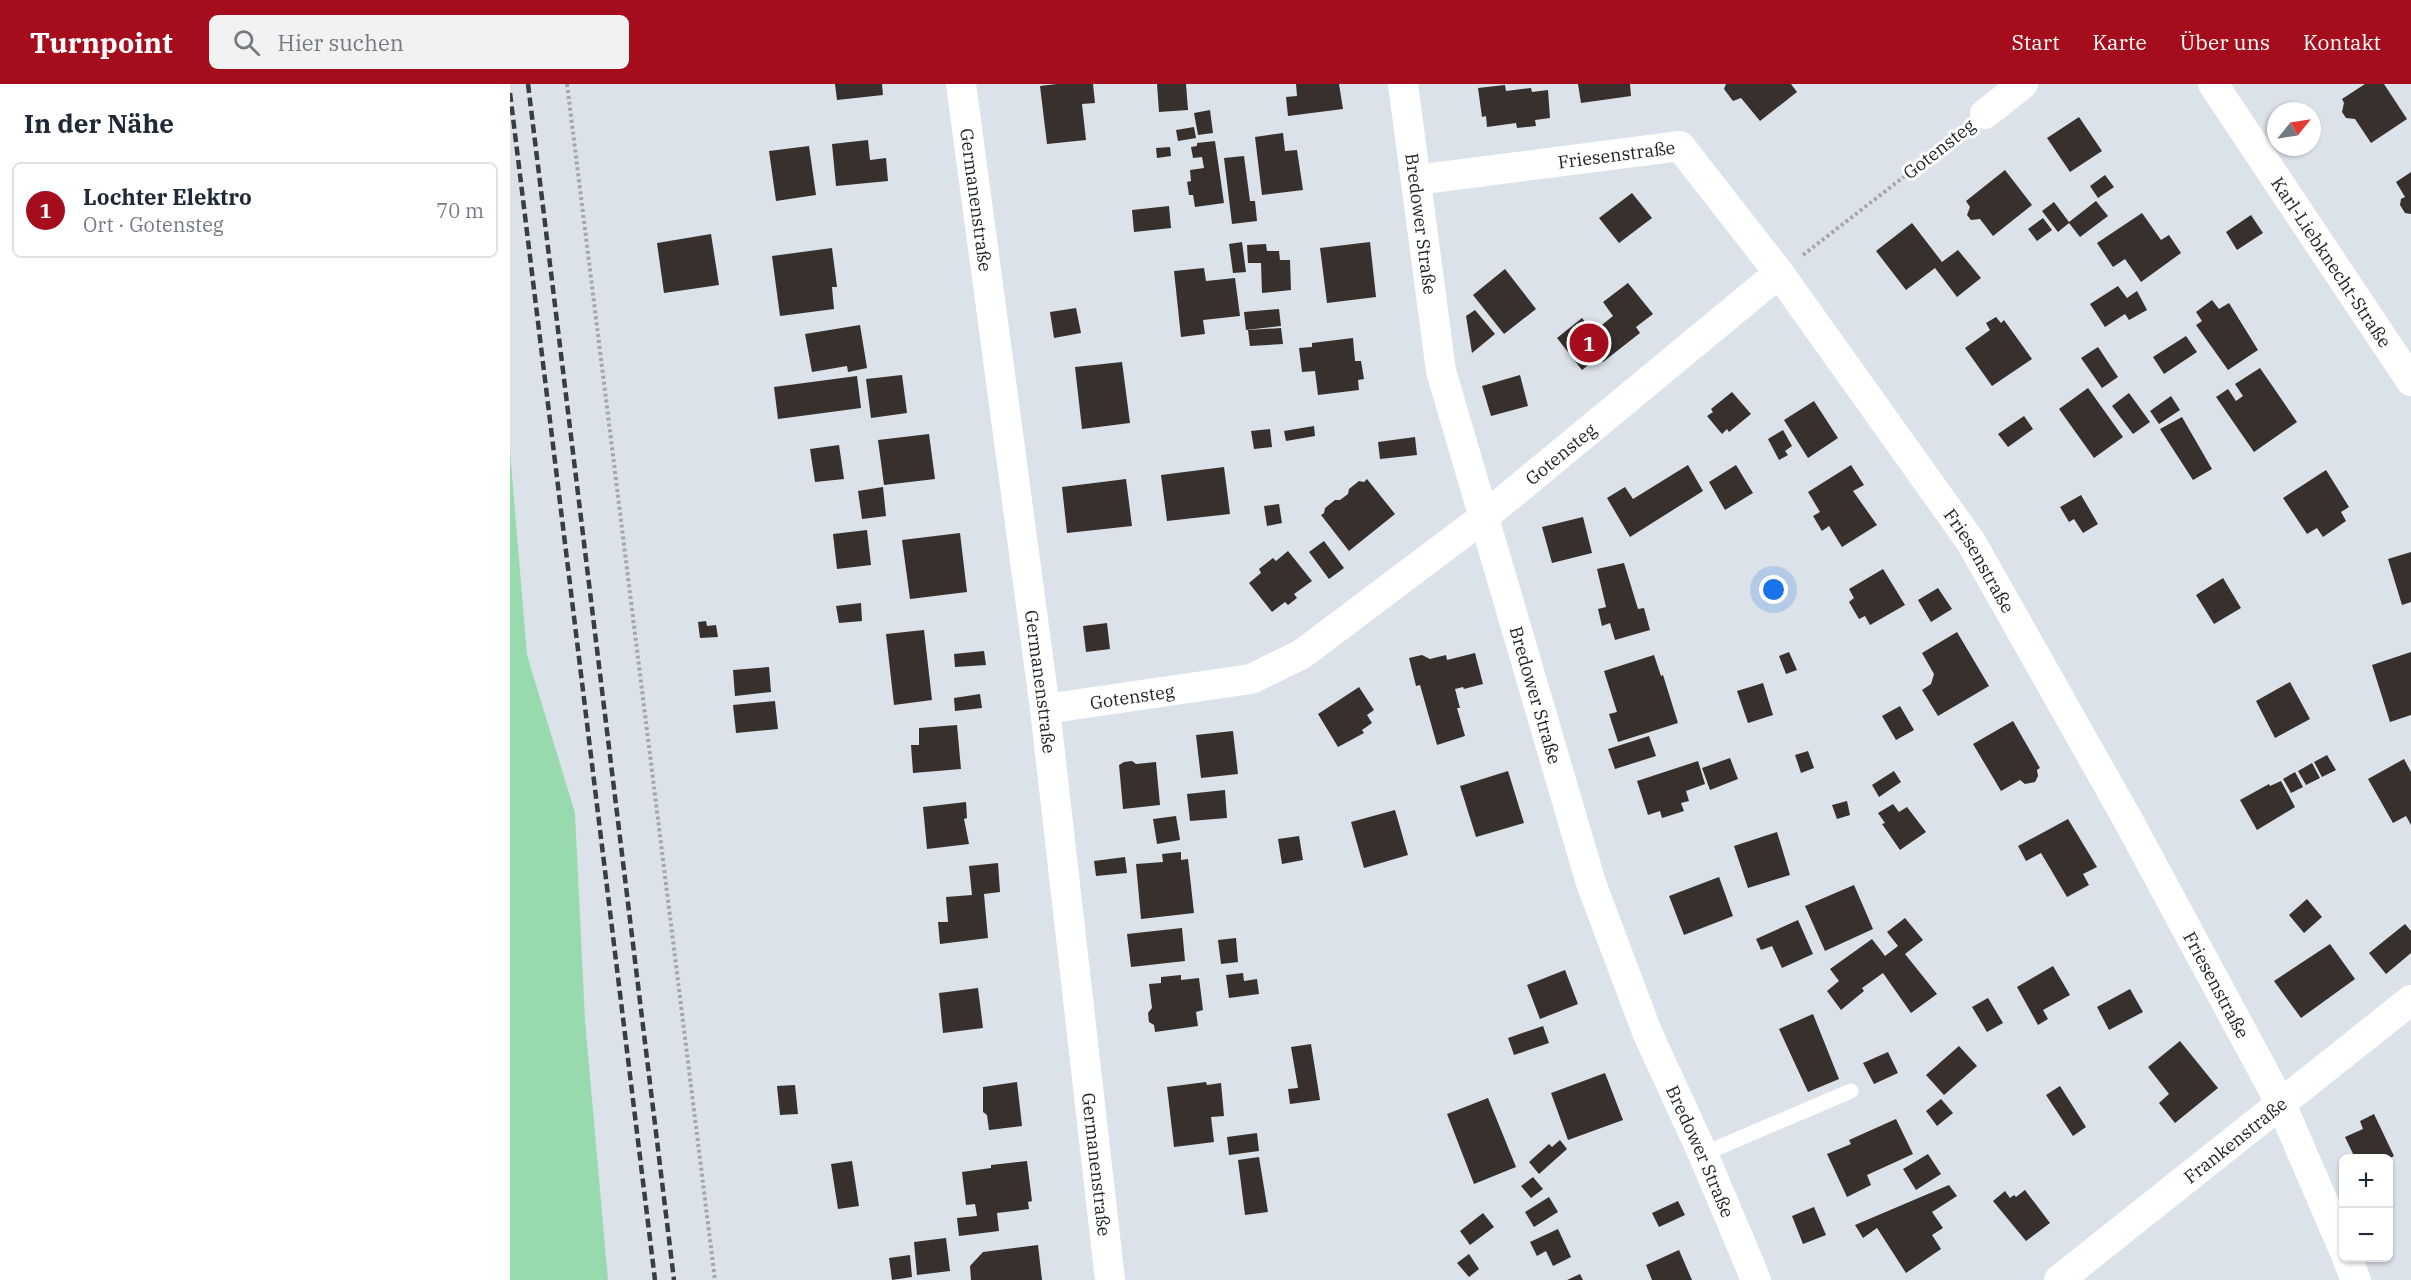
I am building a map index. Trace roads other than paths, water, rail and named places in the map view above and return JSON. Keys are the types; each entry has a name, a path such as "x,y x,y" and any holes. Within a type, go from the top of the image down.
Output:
{"street":[{"name":"Germanenstraße","path":"961,84 1045,708 1110,1280"},
{"name":"Bredower Straße","path":"1403,84 1441,371 1591,883 1647,1032 1703,1154 1756,1280"},
{"name":"Gotensteg","path":"1985,114 2023,84"},
{"name":"Karl-Liebknecht-Straße","path":"2213,84 2411,381"},
{"name":"Friesenstraße","path":"1416,180 1680,146 1779,273 1971,542 2128,820 2281,1104 2339,1241"},
{"name":"Gotensteg","path":"1045,708 1251,679 1302,654 1484,517 1779,273"},
{"name":"Frankenstraße","path":"2059,1280 2411,1000"},
{"path":"2349,1262 2356,1280"}],"lane":[{"path":"1703,1154 1851,1091"}],"railway":[{"path":"528,84 674,1280"},
{"path":"510,93 655,1280"}],"place":[{"name":"Lochter Elektro","path":"1589,343"}]}
